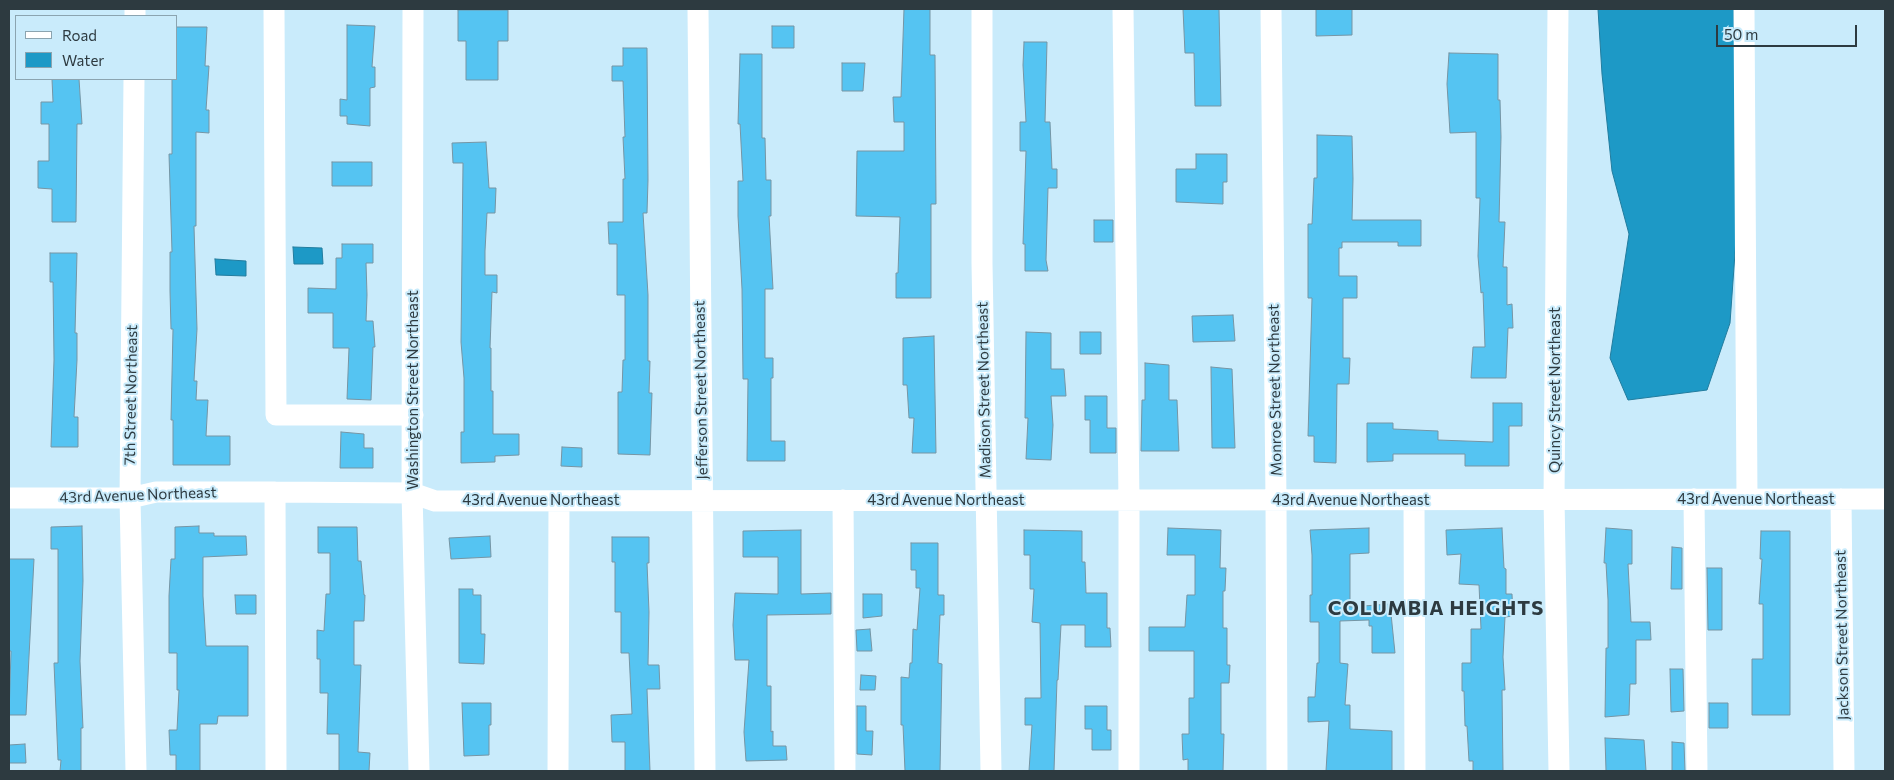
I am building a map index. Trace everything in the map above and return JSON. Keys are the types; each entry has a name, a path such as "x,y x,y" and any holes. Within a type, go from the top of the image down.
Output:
{"street":[{"path":"274,9 276,415 412,415"},
{"name":"Washington Street Northeast","path":"414,9 412,493 419,771"},
{"name":"Jefferson Street Northeast","path":"698,9 705,771"},
{"name":"Madison Street Northeast","path":"982,9 982,263 991,771"},
{"path":"1124,9 1129,500 1129,771"},
{"name":"Monroe Street Northeast","path":"1271,9 1277,771"},
{"name":"Quincy Street Northeast","path":"1558,9 1554,499 1560,771"},
{"path":"1744,9 1747,499"},
{"name":"7th Street Northeast","path":"134,80 130,498 136,771"},
{"name":"43rd Avenue Northeast","path":"9,498 130,498 156,492 275,492 412,493 435,501 1885,499"},
{"path":"275,492 276,771"},
{"path":"1694,499 1697,771"},
{"name":"Jackson Street Northeast","path":"1841,499 1844,771"},
{"path":"843,500 846,771"},
{"path":"1414,500 1415,771"},
{"path":"558,771 559,501"}],"water":[{"path":"1598,9 1734,9 1737,225 1730,323 1707,390 1628,400 1610,358 1629,234 1612,171 1602,74"},
{"path":"293,247 322,248 323,264 294,264"},
{"path":"215,259 246,261 246,276 216,275"}],"building":[{"path":"904,9 930,9 930,55 935,55 936,204 931,204 931,298 896,298 900,217 856,216 857,151 904,151 904,122 894,122 893,97 901,97"},
{"path":"1183,9 1219,9 1221,106 1195,106 1194,53 1185,53"},
{"path":"1316,9 1352,9 1352,35 1316,36"},
{"path":"458,10 508,10 508,41 498,41 498,80 466,80 466,41 458,41"},
{"path":"347,25 375,26 372,67 375,67 375,87 370,88 370,126 347,124 347,116 340,116 340,99 347,100"},
{"path":"772,26 794,26 794,48 772,48"},
{"path":"178,27 207,27 205,66 209,66 206,110 209,110 209,133 196,132 196,226 194,226 197,329 194,381 197,381 196,400 208,400 206,436 230,436 230,465 173,465 173,420 171,420 173,329 171,329 170,291 170,252 172,252 169,154 172,154 172,80 178,80"},
{"path":"1024,42 1047,42 1045,122 1050,122 1052,169 1057,169 1057,188 1048,188 1046,260 1048,271 1025,271 1025,244 1023,244 1026,151 1020,151 1020,122 1026,122 1023,65"},
{"path":"623,48 647,48 648,180 647,213 643,213 648,295 649,393 652,393 650,455 618,454 618,392 622,392 623,360 625,360 625,295 617,295 617,244 609,244 608,222 623,222 623,179 625,179 623,137 625,137 623,81 612,81 612,66 623,66"},
{"path":"1449,53 1498,54 1498,100 1500,100 1501,137 1499,222 1505,222 1503,267 1507,267 1507,305 1512,304 1513,328 1508,328 1506,378 1471,378 1473,347 1485,347 1483,292 1481,293 1478,256 1480,198 1476,198 1476,132 1450,133 1447,84"},
{"path":"740,54 762,54 762,138 765,138 766,180 771,180 771,216 769,216 773,289 765,289 765,358 773,358 773,378 771,378 771,441 785,441 785,461 747,461 748,379 743,379 742,289 738,216 738,181 743,181 740,124 738,124"},
{"path":"842,63 865,63 863,91 842,91"},
{"path":"52,80 79,80 82,124 77,124 76,222 52,222 52,189 38,188 38,161 49,161 49,124 41,124 41,102 53,102"},
{"path":"1317,135 1352,136 1352,220 1421,220 1421,246 1398,246 1398,242 1342,242 1342,248 1339,248 1339,276 1357,276 1357,298 1343,298 1343,358 1350,358 1349,384 1337,384 1336,463 1314,462 1314,436 1308,436 1312,298 1308,298 1308,224 1312,224 1314,178 1317,178"},
{"path":"486,142 489,188 496,188 495,213 487,213 485,251 485,275 497,275 497,293 492,292 490,348 493,434 519,434 519,455 495,456 495,462 461,463 461,432 464,432 464,378 461,342 463,163 453,163 452,143"},
{"path":"1196,154 1227,154 1227,182 1223,182 1223,204 1176,202 1176,169 1196,169"},
{"path":"332,162 372,162 372,186 332,186"},
{"path":"1094,220 1113,220 1113,242 1094,242"},
{"path":"342,244 373,244 373,263 366,263 366,321 373,321 375,347 373,347 371,400 347,399 349,348 333,348 333,313 308,313 308,288 336,289 336,258 342,258"},
{"path":"50,253 77,253 75,333 77,333 77,360 74,417 78,417 78,447 51,447 54,360 53,282 50,282"},
{"path":"1233,315 1235,341 1193,342 1192,316"},
{"path":"1026,332 1051,333 1051,369 1064,369 1066,396 1051,396 1053,425 1051,460 1026,459 1028,418 1025,418"},
{"path":"1080,332 1101,332 1101,354 1080,354"},
{"path":"934,336 936,453 912,453 914,418 909,418 907,385 903,385 903,338"},
{"path":"1145,363 1169,365 1169,400 1177,400 1179,451 1141,451 1142,400 1145,400"},
{"path":"1211,367 1232,369 1235,448 1212,448"},
{"path":"1085,396 1107,396 1107,428 1116,428 1116,453 1090,453 1090,420 1085,420"},
{"path":"1493,403 1522,403 1522,426 1509,426 1509,466 1465,466 1465,454 1393,454 1393,461 1367,462 1367,423 1393,423 1393,429 1438,431 1438,440 1493,442"},
{"path":"341,432 364,434 364,448 373,448 373,468 340,468"},
{"path":"562,447 582,448 582,467 561,466"},
{"path":"82,526 83,581 80,661 83,728 81,728 81,771 60,771 61,760 58,760 54,663 58,663 58,549 51,549 51,527"},
{"path":"199,526 199,533 214,533 214,536 246,536 247,555 203,557 203,596 206,646 248,646 248,716 218,716 217,724 200,724 200,771 176,771 176,755 170,755 169,730 177,730 179,690 177,690 177,653 169,653 171,559 175,559 175,527"},
{"path":"318,527 357,527 358,561 361,561 365,595 364,621 354,621 354,665 361,665 358,752 370,753 369,771 339,771 339,734 327,734 328,693 320,693 320,659 317,659 317,630 324,631 326,594 330,594 330,553 318,553"},
{"path":"1168,528 1221,530 1220,568 1226,568 1225,591 1223,591 1223,628 1227,628 1227,665 1230,665 1229,683 1221,683 1221,734 1224,734 1223,771 1188,771 1188,759 1183,760 1182,734 1189,734 1189,698 1194,698 1194,651 1149,651 1149,627 1185,627 1187,595 1195,595 1195,555 1167,555"},
{"path":"1369,528 1369,553 1350,554 1350,607 1390,604 1395,653 1372,653 1372,626 1369,626 1369,620 1340,621 1340,663 1348,664 1345,705 1350,705 1350,729 1392,731 1392,771 1326,771 1329,721 1308,722 1308,697 1315,697 1317,663 1319,663 1319,622 1310,622 1312,555 1310,530"},
{"path":"1502,528 1504,568 1506,569 1506,594 1512,594 1513,616 1505,617 1503,657 1505,690 1502,690 1503,771 1473,771 1473,761 1469,761 1467,726 1465,726 1462,663 1471,663 1471,629 1481,629 1479,585 1459,584 1461,554 1447,555 1446,530"},
{"path":"1606,528 1632,530 1632,564 1628,564 1631,622 1650,622 1651,640 1636,640 1636,684 1630,684 1629,715 1605,717 1606,648 1608,648 1608,600 1606,563 1604,563"},
{"path":"801,530 801,594 831,593 831,614 767,615 767,686 771,686 771,732 773,731 773,746 786,746 787,760 746,761 744,732 749,660 735,660 733,625 735,593 778,594 778,557 743,557 743,531"},
{"path":"1024,530 1082,531 1082,562 1085,562 1086,593 1107,593 1107,628 1110,628 1111,647 1085,647 1085,625 1061,625 1054,771 1029,771 1032,725 1025,725 1025,698 1041,698 1040,623 1032,622 1034,589 1030,589 1030,555 1024,555"},
{"path":"1761,531 1790,531 1790,715 1752,715 1752,659 1763,659 1763,604 1759,604 1762,559 1760,559"},
{"path":"490,536 491,557 451,559 449,538"},
{"path":"612,537 649,537 649,563 647,563 649,612 648,665 659,665 660,689 647,689 650,771 625,771 625,742 612,742 611,715 632,714 629,653 621,653 621,612 615,612 615,562 612,562"},
{"path":"911,543 938,543 938,595 944,595 944,615 940,615 938,663 942,664 940,771 905,771 903,725 901,725 901,677 909,678 910,663 912,663 913,629 917,630 920,588 916,588 916,570 911,570"},
{"path":"1672,547 1682,548 1682,589 1671,589"},
{"path":"9,559 34,559 26,715 9,715 11,651 9,651"},
{"path":"1707,568 1722,568 1722,630 1708,630"},
{"path":"459,589 473,589 473,595 481,595 481,634 485,634 484,664 459,663"},
{"path":"863,594 882,594 882,616 863,618"},
{"path":"235,595 256,595 256,614 236,614"},
{"path":"870,629 872,651 857,651 856,630"},
{"path":"1670,669 1683,669 1684,711 1671,712"},
{"path":"861,675 876,676 875,690 860,690"},
{"path":"462,703 491,703 489,755 464,756"},
{"path":"1709,703 1728,703 1728,728 1709,728"},
{"path":"857,706 866,706 866,731 873,731 872,755 857,754"},
{"path":"1085,706 1107,706 1107,730 1111,730 1111,750 1092,750 1092,729 1085,729"},
{"path":"1605,738 1644,740 1646,771 1606,771"},
{"path":"1672,742 1684,743 1685,771 1672,771"},
{"path":"25,744 26,763 9,763 9,745"}],"district":[{"name":"COLUMBIA HEIGHTS","path":"1436,608"}]}
